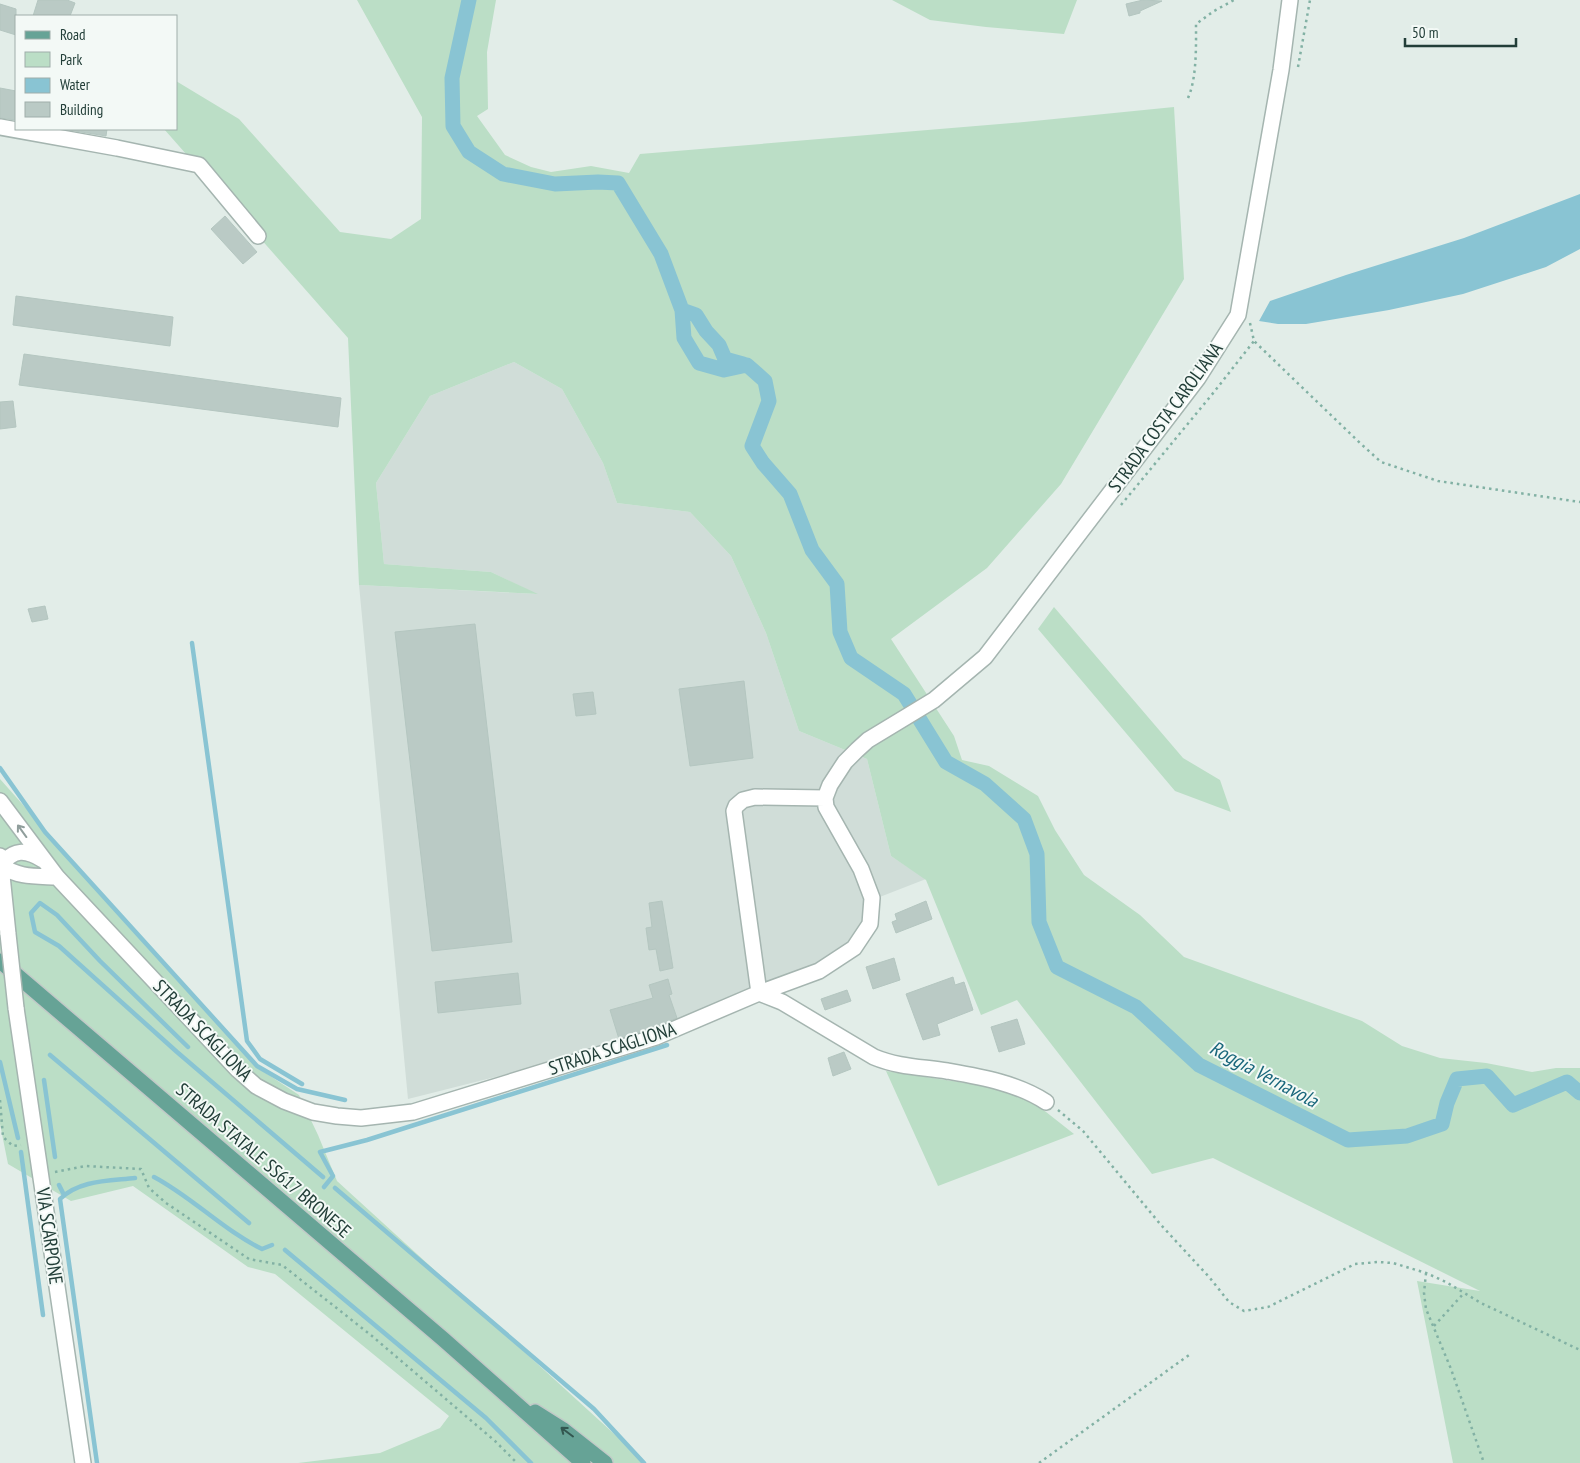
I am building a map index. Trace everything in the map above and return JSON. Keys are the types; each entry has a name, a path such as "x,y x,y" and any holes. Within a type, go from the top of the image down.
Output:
{"main road":[{"name":"STRADA STATALE SS617 BRONESE","path":"0,961 500,1390"},
{"path":"500,1390 567,1463"},
{"path":"500,1390 583,1463"},
{"path":"500,1390 562,1428 605,1463"}],"street":[{"name":"STRADA COSTA CAROLIANA","path":"825,798 830,785 845,762 868,740 934,700 985,657 1198,378 1238,315 1281,70 1290,0"},
{"path":"0,127 15,130"},
{"path":"17,130 199,165 258,236"},
{"path":"825,798 755,797 743,800 736,806 734,811 759,993 782,1002 874,1057 884,1061 896,1065 946,1071 1007,1083 1032,1093 1046,1102"},
{"name":"STRADA SCAGLIONA","path":"0,801 57,877 220,1052 256,1086 284,1101 313,1112 361,1118 413,1112 656,1037 759,993 820,971 854,948 870,924 872,898 861,869 831,818 826,807 825,798"},
{"path":"44,860 29,852 20,852 11,854 1,861 13,873 24,876 57,877"},
{"name":"VIA SCARPONE","path":"1,861 16,1008 38,1144 83,1463"},
{"path":"5,899 10,888 24,876"}],"path":[{"path":"1188,98 1191,90 1196,50 1196,24 1234,0"},
{"path":"1298,68 1310,0"},
{"path":"1250,323 1254,341 1381,462 1438,481 1580,502"},
{"path":"0,1100 3,1137 12,1146 38,1144"},
{"path":"1046,1102 1064,1114 1083,1131 1161,1225 1210,1278 1229,1302 1244,1311 1268,1307 1356,1264 1393,1263 1426,1273 1446,1282 1481,1303 1580,1350"},
{"path":"42,1174 85,1166 142,1169 149,1188 166,1203 249,1259 282,1265 372,1336 495,1441 517,1463"},
{"path":"1426,1273 1424,1293 1426,1309 1484,1463"},
{"path":"1434,1326 1464,1293"},
{"path":"1039,1463 1189,1355"}],"shaded area":[{"path":"514,362 562,389 603,463 617,503 690,512 731,556 766,633 799,731 867,759 891,856 926,879 872,900 856,947 669,1033 408,1099 359,585 536,594 491,572 384,564 376,483 430,396"}],"green space":[{"path":"357,0 496,0 487,52 488,109 477,116 505,155 531,167 551,172 591,166 629,173 640,154 1024,122 1174,107 1184,279 1061,484 987,568 891,639 954,736 962,760 989,766 1038,796 1055,830 1084,875 1140,915 1184,957 1362,1021 1402,1046 1440,1058 1486,1063 1532,1072 1556,1068 1580,1068 1580,1463 1453,1463 1417,1281 1480,1291 1213,1158 1152,1174 1017,1000 981,1015 926,880 891,856 867,759 799,731 766,633 731,556 690,512 617,503 603,463 562,389 514,362 430,396 376,483 384,564 491,572 538,594 359,585 348,338 165,130 178,130 178,82 239,119 340,232 391,239 421,219 422,117"},
{"path":"892,0 1077,0 1064,34 930,20"},
{"path":"1054,607 1183,758 1220,780 1231,812 1175,791 1038,629"},
{"path":"0,779 255,1066 299,1095 337,1181 646,1463 298,1463 380,1453 440,1428 449,1416 275,1274 248,1267 133,1186 71,1201 8,1164 0,1124"},
{"path":"886,1071 992,1087 1027,1097 1074,1134 938,1186"}],"water":[{"path":"1580,194 1580,249 1546,267 1463,294 1389,310 1306,324 1278,324 1259,321 1270,301 1464,238"}],"building":[{"path":"38,0 67,0 75,3 70,15 33,15"},
{"path":"1143,0 1162,1 1140,11 1140,13 1129,16 1126,4"},
{"path":"0,4 16,9 15,35 0,30"},
{"path":"0,88 15,91 15,120 0,118"},
{"path":"69,130 107,130 106,136"},
{"path":"225,216 257,252 243,264 211,229"},
{"path":"16,296 173,317 170,346 13,325"},
{"path":"24,354 341,398 338,427 19,385"},
{"path":"13,401 16,427 0,429 0,402"},
{"path":"45,606 48,619 32,622 28,609"},
{"path":"475,624 512,942 432,951 395,632"},
{"path":"744,681 753,758 690,766 679,689"},
{"path":"593,692 596,714 576,716 573,694"},
{"path":"662,901 673,968 660,971 656,949 649,950 646,928 652,927 649,903"},
{"path":"926,901 932,919 896,933 892,922 897,920 895,914"},
{"path":"894,958 900,980 873,989 866,967"},
{"path":"518,973 521,1004 438,1013 435,982"},
{"path":"953,977 955,985 964,982 973,1010 937,1024 940,1035 923,1040 906,994"},
{"path":"668,979 672,994 669,995 677,1018 619,1039 610,1010 653,998 649,985"},
{"path":"847,990 851,1001 825,1010 821,999"},
{"path":"1017,1019 1025,1044 999,1052 991,1027"},
{"path":"844,1052 851,1069 833,1076 828,1058"}],"waterway":[{"name":"Roggia Vernavola","path":"469,0 452,78 453,126 469,152 503,174 555,184 618,183 661,254 682,310 684,338 699,363 724,370 747,365 765,381 769,401 752,446 763,463 790,494 812,550 837,584 840,632 851,658 904,694 946,762 985,784 1024,819 1037,854 1039,922 1057,967 1136,1007 1199,1065 1348,1140 1407,1136 1442,1124 1447,1103 1457,1079 1487,1076 1513,1105 1567,1082 1580,1093"},
{"name":"Roggia Vernavola","path":"682,310 696,315 706,331 719,345 725,359 743,364"},
{"path":"192,643 247,1041 260,1059 302,1084"},
{"path":"0,768 45,832 257,1066 297,1089 345,1100"},
{"path":"188,1047 100,961 57,915 40,903 31,913 35,932 59,946 177,1052 323,1177"},
{"path":"324,1187 333,1176 320,1152 367,1140 667,1045"},
{"path":"50,1055 249,1223"},
{"path":"0,1062 18,1138"},
{"path":"44,1080 55,1157"},
{"path":"21,1152 43,1315"},
{"path":"154,1177 181,1194 234,1233 262,1249 272,1245"},
{"path":"97,1463 60,1199 76,1188 95,1182 135,1178"},
{"path":"59,1185 64,1195"},
{"path":"335,1188 594,1409 644,1463"},
{"path":"285,1250 486,1418 531,1463"}]}
